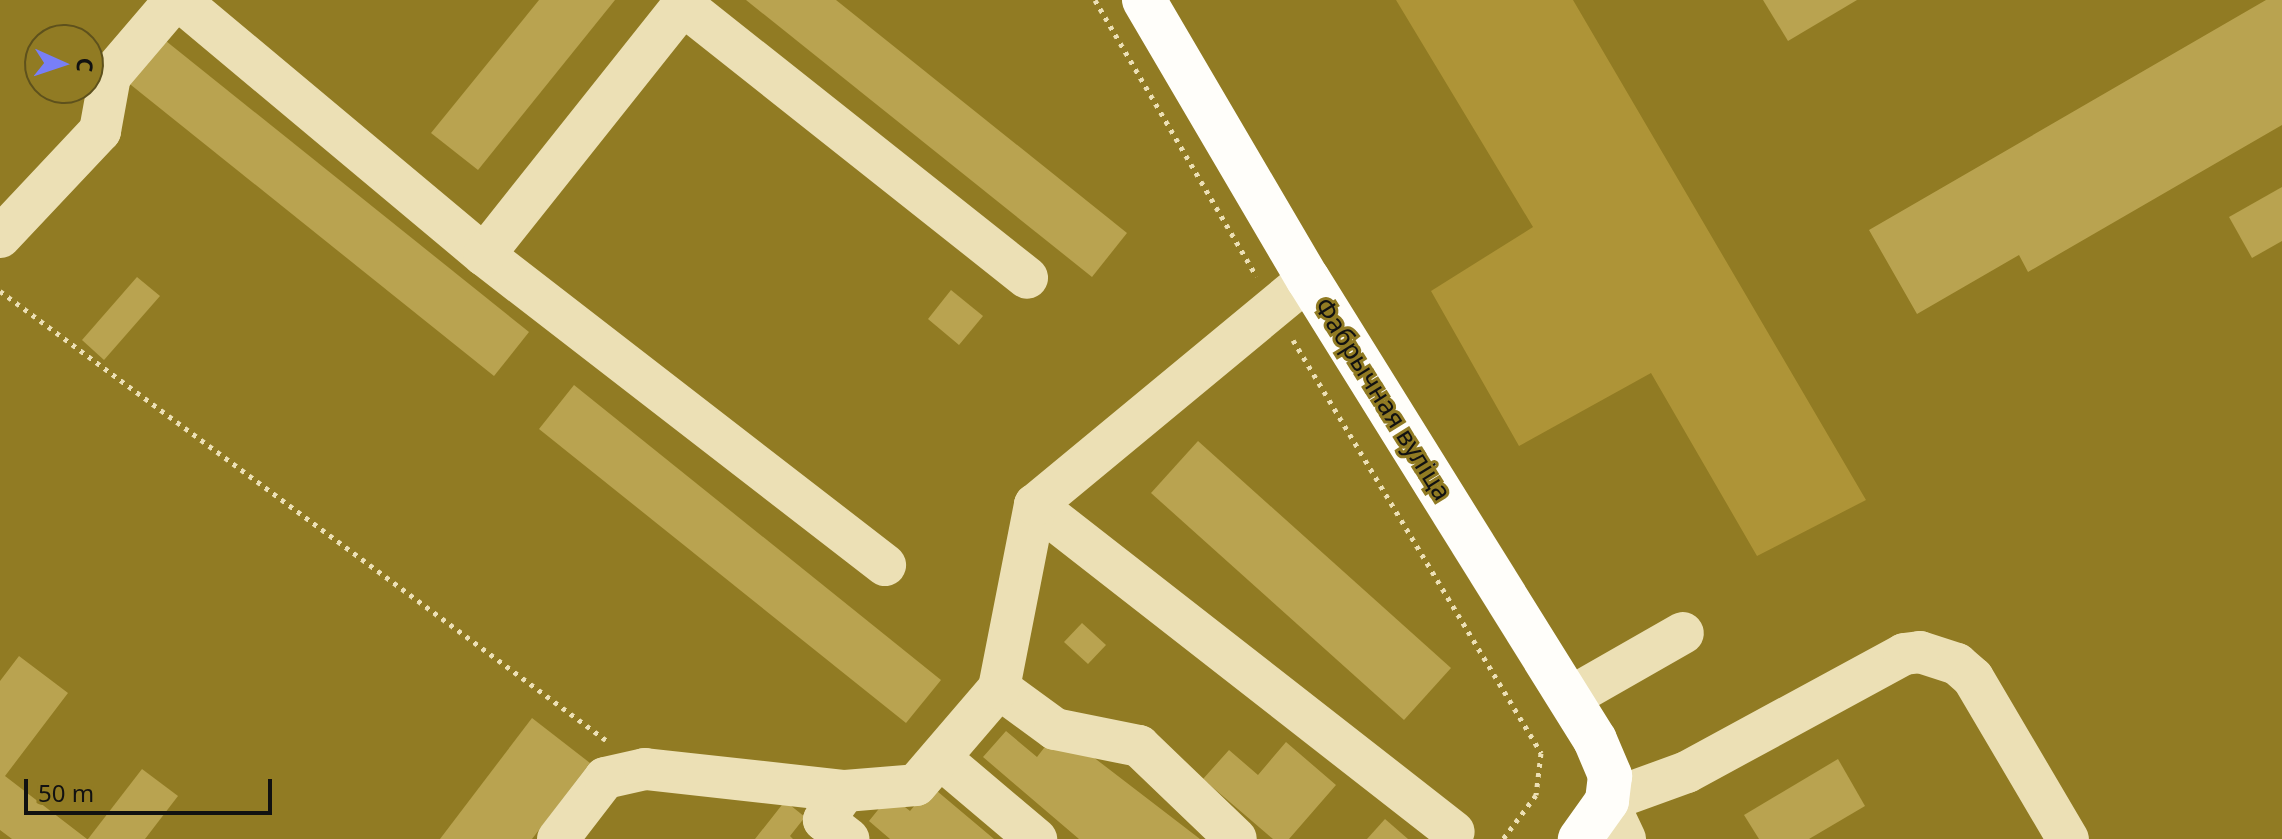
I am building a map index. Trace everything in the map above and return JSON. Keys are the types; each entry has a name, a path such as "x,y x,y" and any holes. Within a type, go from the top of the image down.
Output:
{"main road":[{"name":"Фабрычная вуліца","path":"1144,0 1308,279 1569,698 1610,776 1616,820"},
{"path":"1580,839 1616,820"}],"lane":[{"path":"0,237 100,131 110,76 177,0 484,255 885,565"},
{"path":"484,255 685,2 1027,278"},
{"path":"558,839 605,778 645,769 845,791 916,785 999,688 1035,505 1308,279"},
{"path":"1035,505 1454,832"},
{"path":"1569,698 1683,633"},
{"path":"1616,820 1687,772 1904,654 1920,652 1957,664 1973,678 2068,839"},
{"path":"999,688 1055,729 1139,746 1236,839"},
{"path":"940,758 1036,839"},
{"path":"845,791 824,820 848,839"}],"path":[{"path":"1095,0 1274,308 1541,753 1536,795 1503,839"},
{"path":"0,291 645,769"}],"shaded area":[{"path":"1396,0 1573,0 1866,500 1757,556 1651,373 1519,446 1431,291 1533,227"}],"building":[{"path":"539,0 615,0 478,170 431,133"},
{"path":"746,0 836,0 1127,233 1092,277"},
{"path":"1763,0 1857,0 1788,41"},
{"path":"2266,0 2282,0 2282,125 2028,272 2019,255 1917,314 1869,230"},
{"path":"161,37 529,332 494,376 126,81"},
{"path":"2282,187 2282,241 2252,258 2229,217"},
{"path":"137,277 160,296 104,360 82,340"},
{"path":"951,290 983,316 959,345 928,319"},
{"path":"574,385 941,680 906,723 539,429"},
{"path":"1198,441 1451,668 1404,720 1151,493"},
{"path":"1082,623 1106,645 1088,664 1064,642"},
{"path":"19,656 68,693 5,776 87,839 12,839 0,830 0,681"},
{"path":"532,718 590,763 532,839 440,839"},
{"path":"1058,730 1200,839 1079,839 983,757 1006,731 1037,757"},
{"path":"1286,742 1336,785 1289,839 1273,839 1203,779 1229,750 1258,775"},
{"path":"1838,759 1865,806 1809,839 1759,839 1744,815"},
{"path":"142,769 178,796 145,839 88,839"},
{"path":"931,786 994,839 890,839 869,821 890,795 910,811"},
{"path":"785,801 805,817 790,836 793,839 755,839"},
{"path":"1385,819 1408,839 1367,839"}]}
